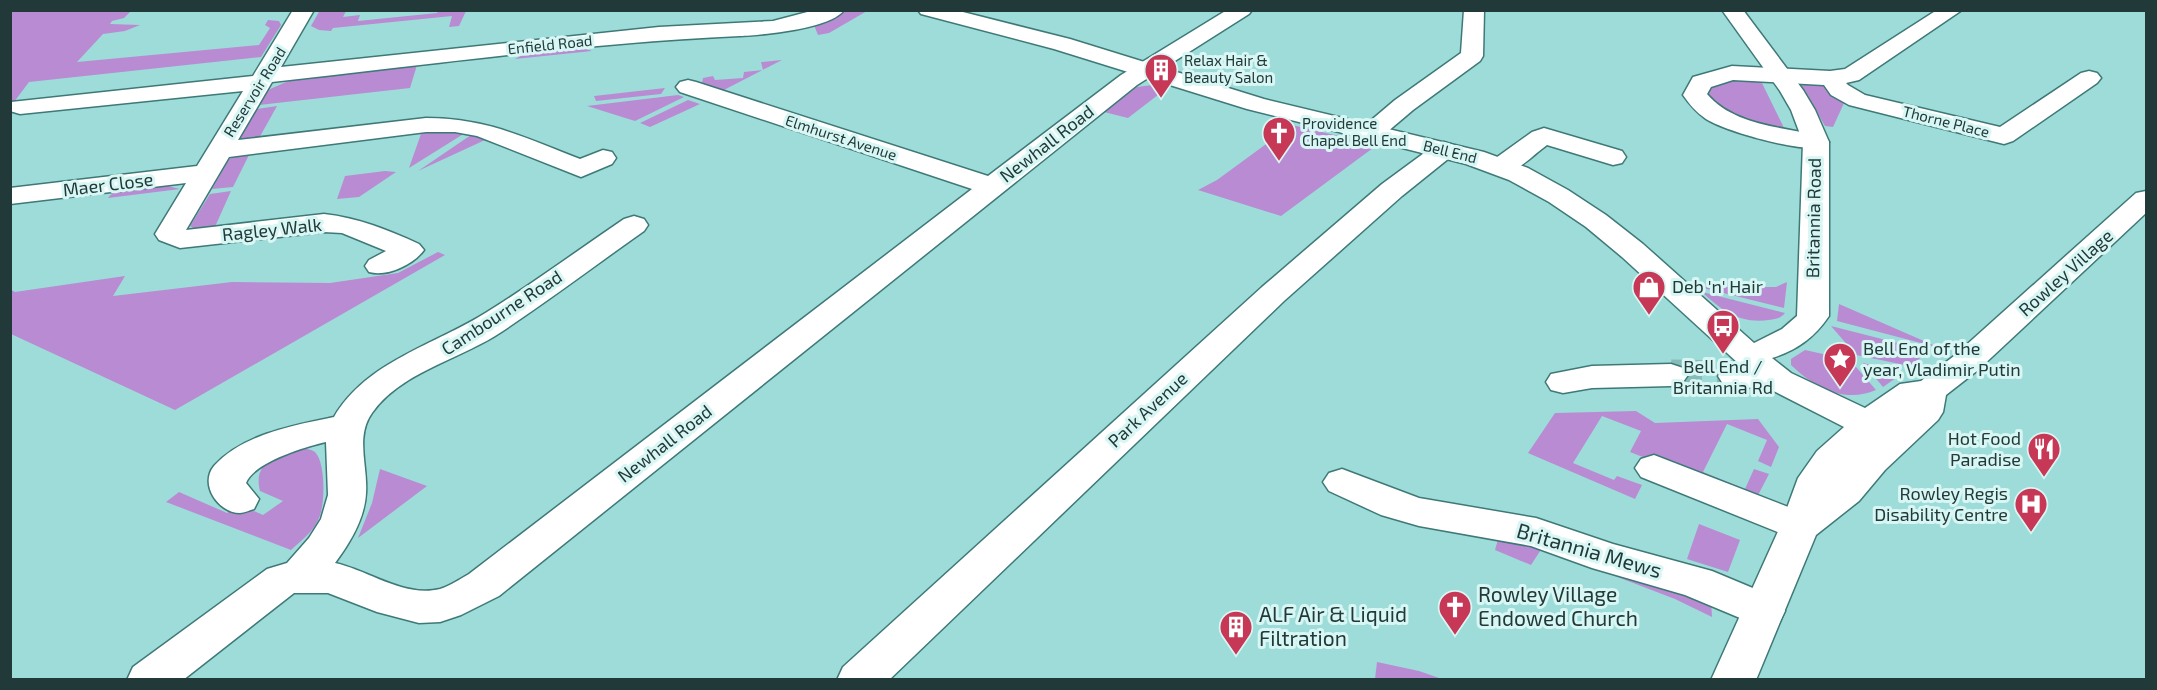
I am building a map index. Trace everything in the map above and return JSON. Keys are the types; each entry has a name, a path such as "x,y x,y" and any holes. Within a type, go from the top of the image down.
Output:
{"street":[{"name":"Reservoir Road","path":"212,162 304,10"},
{"name":"Enfield Road","path":"28,110 262,79 674,31 792,25 817,19 834,10"},
{"name":"Bell End","path":"928,10 1062,44 1256,104 1502,166 1529,178 1570,202 1652,267 1801,411 1889,425"},
{"name":"Newhall Road","path":"149,680 282,580 300,576 328,577 402,605 435,606 461,598 484,585 1144,70 1242,10"},
{"path":"1371,133 1404,105 1472,56 1474,10"},
{"name":"Britannia Road","path":"1732,10 1803,110 1816,142 1813,316 1808,326 1747,361"},
{"path":"1816,142 1769,133 1726,119 1709,110 1699,102 1695,95 1701,82 1718,76 1749,73 1832,78 1851,75 1952,10"},
{"name":"Thorne Place","path":"1832,78 1839,90 1857,100 2004,136 2089,78"},
{"name":"Elmhurst Avenue","path":"688,87 994,187"},
{"name":"Maer Close","path":"10,196 440,125 483,130 581,169 603,158"},
{"path":"1502,166 1527,149 1540,136 1613,157"},
{"name":"Park Avenue","path":"859,680 1273,294 1392,190 1444,150"},
{"name":"Ragley Walk","path":"212,162 169,234 173,238 193,239 324,223 346,225 409,250 380,266"},
{"name":"Rowley Village","path":"1733,680 1800,527 1845,492 1889,425 1998,335 2146,199"},
{"name":"Cambourne Road","path":"346,426 359,405 378,387 483,330 634,225"},
{"path":"1563,381 1592,377 1671,375"},
{"path":"240,499 227,487 227,476 238,464 288,442 346,426 343,447 347,494 342,520 327,545 300,576"},
{"path":"1654,468 1800,527"},
{"name":"Britannia Mews","path":"1342,482 1395,505 1419,512 1536,532 1606,557 1697,582 1764,610"}],"shaded area":[{"path":"320,10 346,11 343,17 360,15 358,21 437,13 438,11 466,11 459,26 449,27 452,16 333,28 331,31 319,30 311,26"},
{"path":"11,11 131,11 124,18 112,21 110,24 140,25 125,31 103,34 77,62 259,45 270,28 265,25 268,20 279,21 281,25 261,57 29,82 11,106"},
{"path":"844,11 867,11 829,33 818,35 814,25"},
{"path":"580,47 592,51 515,59 526,53"},
{"path":"782,60 763,70 761,62"},
{"path":"417,65 410,88 259,105 268,90 295,78"},
{"path":"763,70 720,92 702,83 703,78 713,76 715,80 743,78 744,72"},
{"path":"1759,77 1786,132 1713,109 1704,87 1717,81"},
{"path":"1820,82 1844,99 1833,127 1825,126 1800,83"},
{"path":"1152,85 1167,88 1128,118 1104,112 1137,87"},
{"path":"665,88 661,94 596,101 594,96"},
{"path":"678,95 684,97 635,121 587,106"},
{"path":"688,100 700,104 650,127 640,123"},
{"path":"277,106 258,140 238,139 257,109"},
{"path":"1292,125 1377,145 1281,216 1198,190 1217,180"},
{"path":"438,129 465,133 409,168 422,131"},
{"path":"471,135 485,140 418,171"},
{"path":"251,151 233,187 212,189 229,159"},
{"path":"385,171 396,172 359,197 337,199 345,176"},
{"path":"164,185 180,189 108,198 113,193 126,188"},
{"path":"231,191 214,229 198,231 190,226 210,194"},
{"path":"438,252 445,255 175,410 11,334 11,290 15,292 125,276 113,296 232,282 330,283 398,273"},
{"path":"1787,282 1784,308 1699,287 1776,287"},
{"path":"1702,292 1785,313 1769,320 1740,318 1724,310"},
{"path":"1839,304 1940,348 1837,321"},
{"path":"1831,326 1929,351 1910,366 1856,355"},
{"path":"1805,350 1850,360 1876,390 1864,394 1841,394 1809,380 1791,365 1791,359"},
{"path":"1863,363 1903,373 1883,387"},
{"path":"1636,411 1655,423 1758,419 1779,447 1771,467 1758,461 1767,440 1727,424 1703,472 1745,489 1754,469 1769,474 1755,501 1630,452 1641,431 1602,416 1573,463 1614,480 1617,476 1642,485 1635,499 1528,453 1555,413"},
{"path":"302,448 315,452 319,457 323,474 322,504 314,527 291,550 166,502 179,492 227,513 240,505 263,515 283,501 260,491 260,472 264,466 277,457"},
{"path":"380,469 427,486 358,538 372,503"},
{"path":"1699,524 1740,540 1728,572 1687,559"},
{"path":"1499,536 1542,548 1531,565 1495,550"},
{"path":"1546,550 1668,585 1711,600 1712,617 1675,599"},
{"path":"1377,662 1419,671 1442,679 1375,679"}],"tunnel":[{"path":"1671,375 1735,376"}],"place":[{"name":"Relax Hair & Beauty Salon","path":"1161,99"},
{"name":"Providence Chapel Bell End","path":"1279,162"},
{"name":"Deb 'n' Hair","path":"1649,316"},
{"name":"Bell End / Britannia Rd","path":"1723,355"},
{"name":"Bell End of the year, Vladimir Putin","path":"1840,388"},
{"name":"Hot Food Paradise","path":"2044,478"},
{"name":"Rowley Regis Disability Centre","path":"2031,533"},
{"name":"Rowley Village Endowed Church","path":"1455,636"},
{"name":"ALF Air & Liquid Filtration","path":"1236,656"}]}
